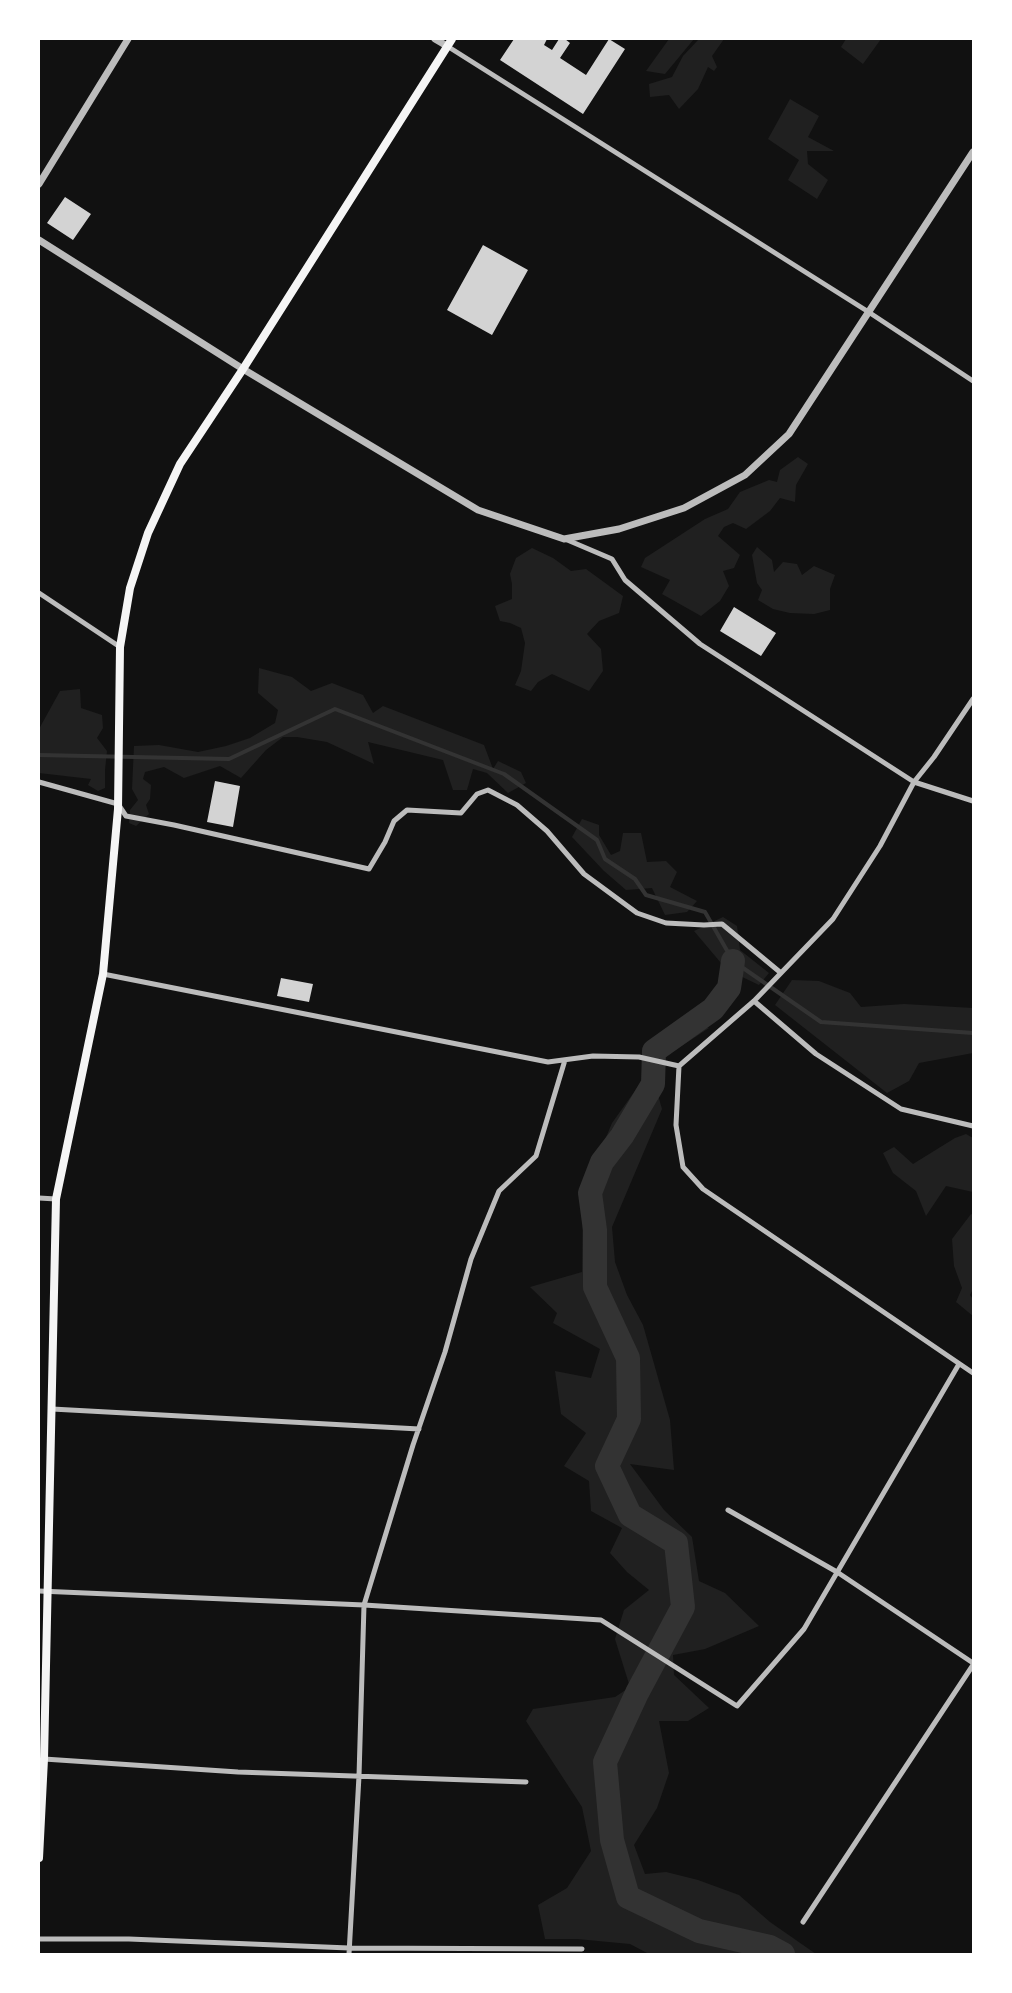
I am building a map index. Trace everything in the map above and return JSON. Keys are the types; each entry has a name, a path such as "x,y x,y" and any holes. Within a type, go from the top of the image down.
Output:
{"main road":[{"path":"39,1858 44,1759 43,1591 52,1409 56,1199 102,974 118,804 120,647 130,588 148,533 180,464 243,369 449,43"}],"street":[{"path":"39,184 128,39"},
{"path":"435,39 449,43 973,381"},
{"path":"564,539 619,529 684,508 745,475 789,434 867,311 973,152"},
{"path":"39,240 243,369 478,510 564,539 612,560 625,580 700,644 914,782 973,801"},
{"path":"39,593 120,647"},
{"path":"973,699 934,757 914,782 880,846 833,919 754,1001 679,1066 676,1125 684,1167 703,1189 973,1373"},
{"path":"39,782 118,804 126,816 369,869 386,842 394,821 407,810 461,813 477,794 488,790 517,805 547,831 584,874 638,913 666,923 722,924 781,973"},
{"path":"102,974 548,1062 592,1056 639,1057 679,1066"},
{"path":"754,1001 816,1054 901,1109 973,1126"},
{"path":"349,1951 359,1776 364,1605 418,1429 445,1352 471,1259 499,1191 536,1156 565,1060"},
{"path":"39,1198 56,1199"},
{"path":"43,1591 364,1605 601,1620 737,1706 804,1629 959,1364"},
{"path":"52,1409 418,1429"},
{"path":"728,1510 837,1572 973,1664 803,1922"},
{"path":"44,1759 237,1772 526,1782"},
{"path":"39,1939 129,1939 349,1951 582,1949"}],"shaded area":[{"path":"669,39 694,39 665,74 646,71"},
{"path":"699,39 724,39 712,56 717,67 714,71 708,67 698,89 679,109 669,95 650,97 649,84 672,77 683,56"},
{"path":"846,39 881,39 863,64 841,47"},
{"path":"790,99 819,116 808,137 834,151 807,151 808,164 828,180 817,199 788,180 799,160 768,139"},
{"path":"798,457 808,464 796,485 795,502 780,498 770,511 746,529 733,523 724,527 718,536 740,555 734,568 723,571 729,586 720,601 701,616 662,594 670,580 641,567 645,558 705,519 728,509 740,492 769,480 777,482 780,470"},
{"path":"757,547 772,560 774,572 783,562 797,564 802,575 814,566 835,575 830,589 830,610 814,614 790,613 773,609 758,600 762,590 757,583 752,555"},
{"path":"532,548 553,558 571,571 586,569 623,596 619,613 599,621 587,634 601,649 603,671 589,691 552,674 538,682 531,691 515,685 521,671 525,643 521,628 500,621 495,606 512,599 510,574 516,558"},
{"path":"259,668 292,677 311,691 332,683 363,695 373,713 383,706 484,745 493,769 498,761 521,772 526,783 508,793 487,773 473,769 467,790 453,790 443,760 368,742 374,764 327,742 283,737 266,750 241,778 220,766 184,778 164,767 145,772 143,779 151,785 150,799 146,805 149,814 136,826 129,823 130,810 138,800 132,789 134,746 159,745 198,752 250,738 275,723 278,710 258,693"},
{"path":"80,689 81,708 102,715 103,728 97,738 107,751 105,788 98,791 88,785 91,779 39,773 39,729 60,691"},
{"path":"582,819 599,825 599,835 611,855 620,851 623,833 641,833 647,862 666,861 677,872 670,887 697,901 687,912 665,915 652,888 626,890 604,871 572,837"},
{"path":"723,917 737,926 740,950 769,973 759,985 738,975 736,988 711,1018 701,1010 721,988 721,963 694,931"},
{"path":"792,980 819,981 850,993 861,1007 904,1004 973,1008 973,1053 919,1063 909,1081 887,1093 775,1005"},
{"path":"687,1021 709,1028 668,1055 649,1053 645,1046"},
{"path":"637,1088 658,1095 662,1109 612,1227 615,1262 627,1295 643,1325 670,1420 674,1470 630,1464 664,1510 692,1537 699,1581 725,1593 759,1626 705,1649 673,1655 674,1675 709,1708 688,1721 659,1721 669,1773 657,1808 634,1845 645,1874 666,1872 698,1880 739,1895 770,1922 816,1954 649,1954 630,1944 577,1939 545,1939 538,1905 567,1888 591,1851 582,1807 526,1721 533,1709 615,1697 630,1687 615,1639 624,1610 649,1590 627,1572 610,1553 622,1528 591,1511 589,1481 564,1466 586,1433 561,1414 555,1371 591,1378 600,1349 553,1323 557,1313 530,1287 582,1272 583,1193 612,1123"},
{"path":"966,1134 973,1138 973,1192 946,1186 926,1216 916,1191 893,1173 883,1153 894,1147 913,1164 955,1138"},
{"path":"971,1214 973,1215 973,1289 970,1295 973,1299 973,1316 956,1302 962,1288 954,1266 952,1239"}],"building":[{"path":"514,39 547,39 544,45 552,50 559,39 565,39 570,43 560,58 586,75 609,39 625,49 583,114 500,60"},
{"path":"65,197 91,214 73,240 47,223"},
{"path":"483,245 528,270 492,335 447,310"},
{"path":"734,607 776,633 761,656 720,631"},
{"path":"215,781 240,786 233,827 207,822"},
{"path":"281,978 313,984 309,1002 277,996"}],"waterway":[{"path":"39,755 229,759 335,709 504,774 597,840 605,859 635,879 646,895 705,912 733,961 821,1022 973,1033"},
{"path":"733,961 729,988 713,1009 654,1051 653,1084 622,1136 602,1162 590,1193 595,1230 595,1287 628,1358 629,1419 607,1466 630,1515 676,1543 683,1607 637,1693 605,1762 612,1840 628,1897 699,1931 770,1947 783,1954"}]}
